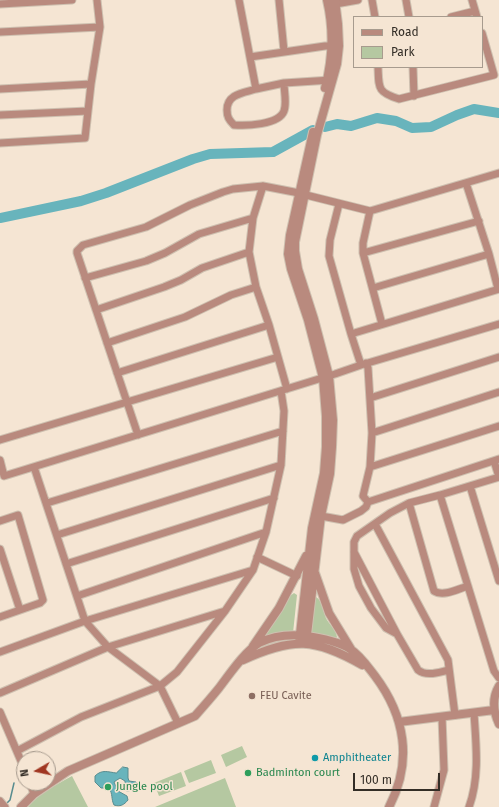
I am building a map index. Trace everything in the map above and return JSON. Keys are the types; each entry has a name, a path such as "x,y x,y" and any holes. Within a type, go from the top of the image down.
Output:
{"street":[{"path":"0,4 72,0"},
{"path":"0,143 85,138 91,84 100,27 97,0"},
{"path":"240,0 256,89"},
{"path":"279,0 284,51"},
{"path":"303,639 321,516 330,474 332,420 326,377 314,319 296,260 295,242 302,194 315,135 330,80 336,46 331,2 358,0"},
{"path":"372,0 375,16"},
{"path":"406,0 409,16"},
{"path":"459,16 476,14 472,0"},
{"path":"0,32 100,27"},
{"path":"378,68 380,90 389,96 399,98 414,96 494,75 484,44"},
{"path":"250,57 284,51 336,46"},
{"path":"412,68 414,96"},
{"path":"284,82 284,111 281,116 268,122 255,125 234,125 229,120 227,114 227,104 232,97 284,82 330,80"},
{"path":"0,89 91,84"},
{"path":"0,115 88,111"},
{"path":"138,435 76,253 83,245 146,227 190,205 233,189 262,186 302,194 370,211 498,175"},
{"path":"351,334 498,289 489,254 466,183"},
{"path":"0,712 17,751 81,717 160,686 177,672 225,611 253,570 266,532 274,498 281,465 284,431 284,390 278,357 256,287 249,252 253,218 262,186"},
{"path":"339,204 330,240 329,256 351,334 364,364 368,368 372,433 370,467 363,496 368,502"},
{"path":"370,211 363,243 363,254 382,324"},
{"path":"85,278 146,261 165,253 199,234 253,218"},
{"path":"363,254 479,222"},
{"path":"96,310 164,287 181,280 202,268 249,252"},
{"path":"373,288 489,254"},
{"path":"107,343 185,317 231,295 256,287"},
{"path":"0,460 4,476 364,364 499,324"},
{"path":"117,373 269,325"},
{"path":"0,440 278,357"},
{"path":"370,398 499,357"},
{"path":"303,639 309,550 312,528 324,473 326,447 326,377"},
{"path":"372,433 499,392"},
{"path":"370,467 499,426"},
{"path":"47,503 284,431"},
{"path":"321,516 343,520 362,511 368,502 496,460 499,477 409,503 390,513 358,536 354,542 354,569 358,586 371,608 386,628 397,634"},
{"path":"57,534 281,465"},
{"path":"34,467 85,621 108,647 160,686 178,723"},
{"path":"470,486 499,581"},
{"path":"440,495 494,671 499,678"},
{"path":"66,564 274,498"},
{"path":"409,503 434,591 437,593 443,593 468,586"},
{"path":"0,521 18,515 44,600 40,603 0,617"},
{"path":"375,524 448,660 455,715"},
{"path":"77,596 266,532"},
{"path":"0,549 20,610"},
{"path":"21,807 34,794 68,771 195,716 241,661 279,608 297,576 309,550"},
{"path":"354,552 397,634 418,670 423,674 449,670"},
{"path":"258,557 297,576"},
{"path":"314,569 329,613 352,650 369,669 388,696 399,722 403,740 404,757 401,774 389,807"},
{"path":"0,652 85,621 253,570"},
{"path":"0,693 108,647 225,611"},
{"path":"251,648 270,639 303,639 337,643 352,650"},
{"path":"241,661 275,646 303,639 333,649 369,669"},
{"path":"499,686 495,695 494,710 499,724"},
{"path":"399,722 494,710"},
{"path":"469,807 473,797 477,770 474,713"},
{"path":"434,807 444,770 442,717"},
{"path":"0,801 5,807"}],"green space":[{"path":"294,593 297,595 293,633 265,636 290,596"},
{"path":"316,597 322,604 327,620 336,632 337,637 334,640 308,632 312,598"},
{"path":"242,746 247,757 226,767 221,755"},
{"path":"211,760 216,773 189,783 184,771"},
{"path":"181,772 186,786 159,796 154,783"},
{"path":"72,776 88,807 28,807 46,791 56,791 56,785"},
{"path":"225,778 236,807 155,807"}],"water":[{"name":"Jungle pool","path":"123,767 128,768 129,781 136,782 138,785 134,790 127,791 125,790 125,781 120,778 114,782 118,791 127,796 128,800 122,805 116,806 113,803 109,788 101,788 95,782 95,776 103,772 116,773"}],"waterway":[{"path":"325,127 337,124 351,126 377,118 396,121 412,128 431,127 474,109 499,113"},
{"path":"0,218 81,201 210,154 273,152 313,130"},
{"path":"5,805 10,800 14,783"}],"place":[{"name":"FEU Cavite","path":"252,696"},
{"name":"Amphitheater","path":"315,758"},
{"name":"Badminton court","path":"248,773"},
{"name":"Jungle pool","path":"108,787"}]}
